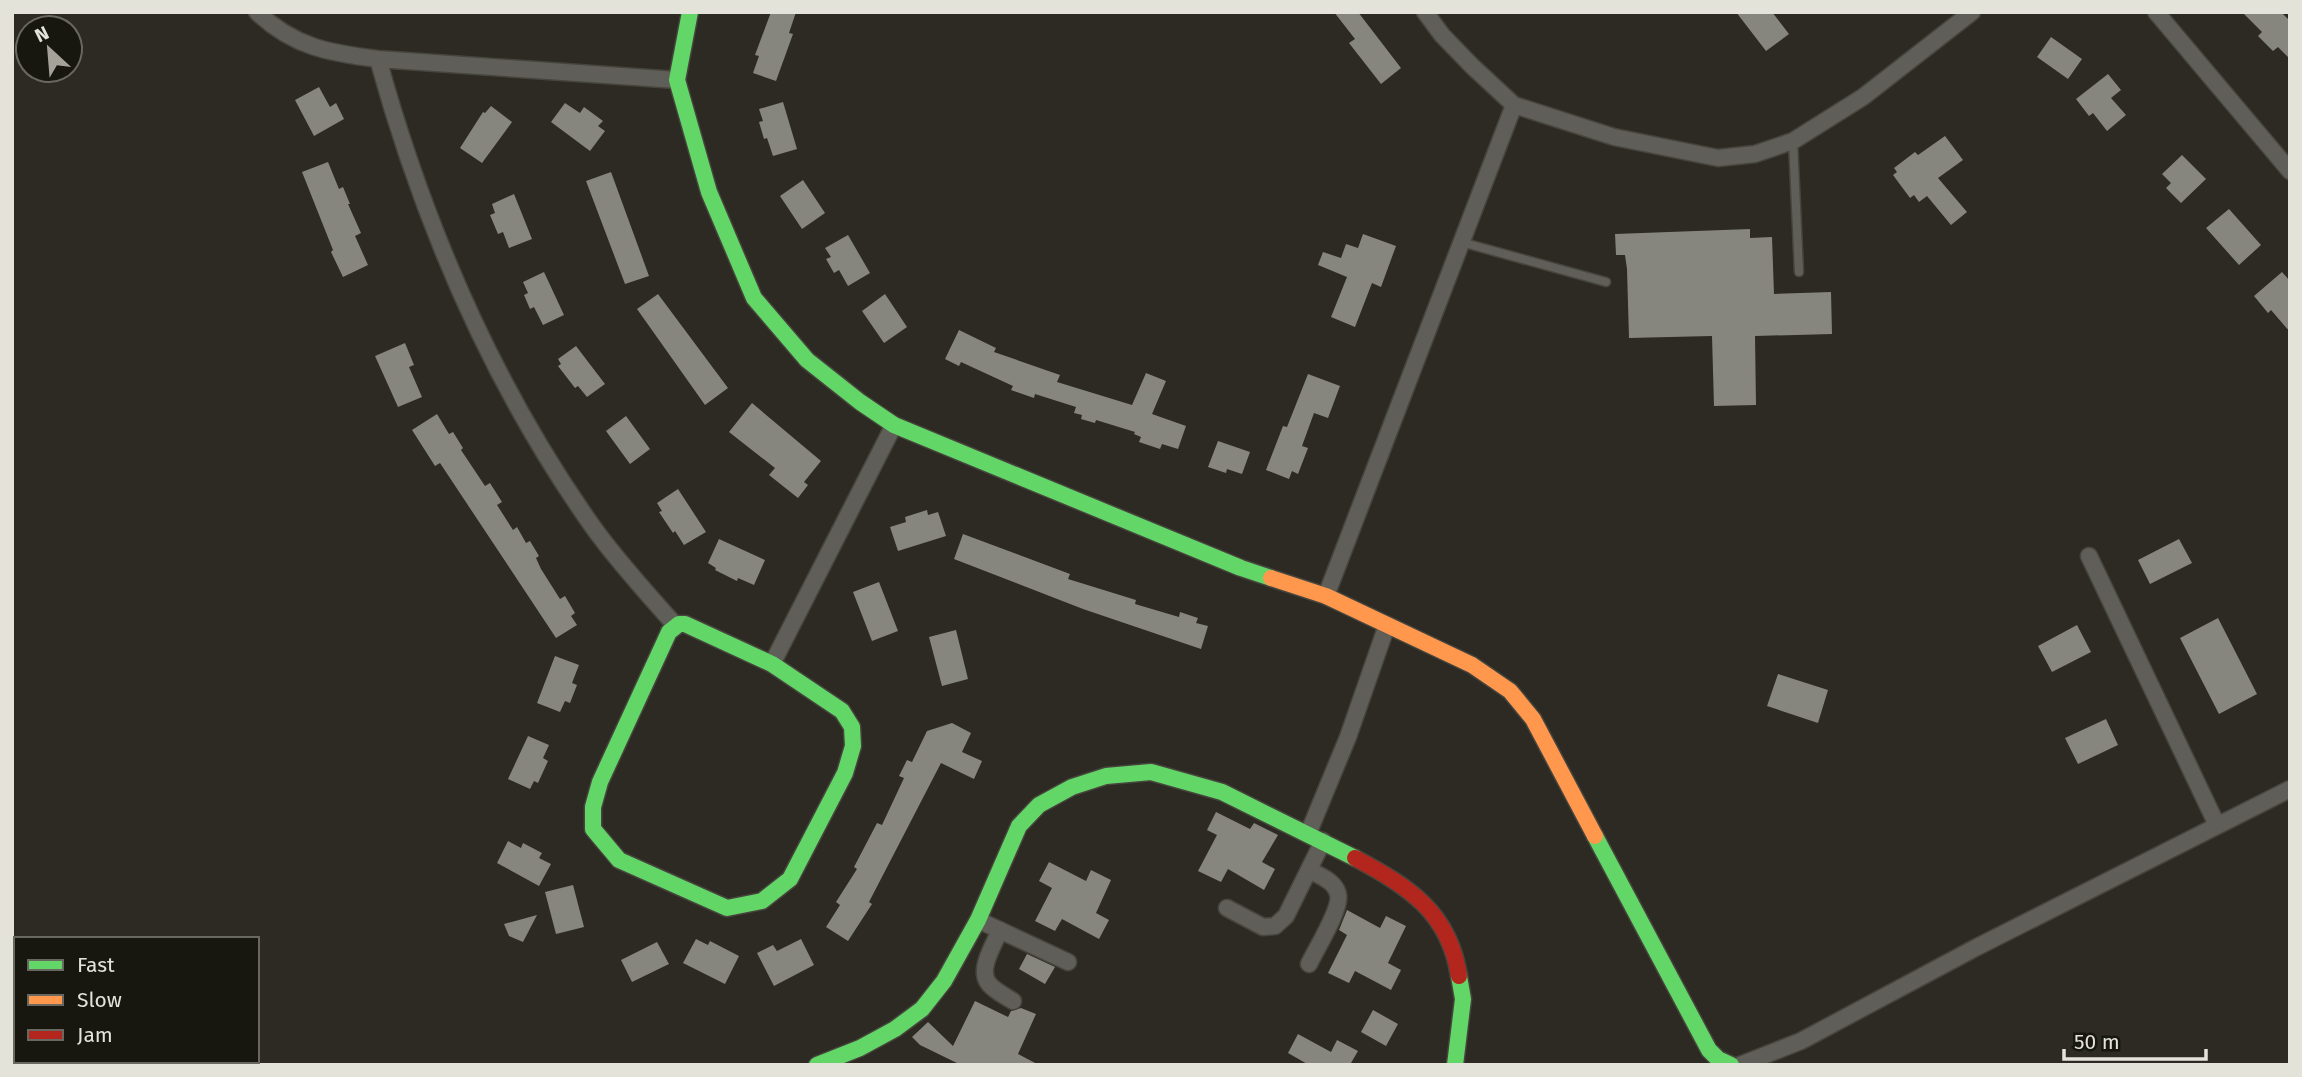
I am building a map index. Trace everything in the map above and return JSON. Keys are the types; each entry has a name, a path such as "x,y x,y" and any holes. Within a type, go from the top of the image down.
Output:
{"street":[{"path":"257,12 302,43 329,53 378,59 677,80"},
{"path":"690,12 677,80 709,192 754,298 807,360 894,425 1241,568 1326,596 1472,665 1495,679 1525,707 1558,764 1709,1050 1717,1059 1731,1065"},
{"path":"1424,12 1463,57 1514,105 1614,137 1718,158 1755,154 1793,141 1863,97 1972,12"},
{"path":"2156,12 2290,171"},
{"path":"378,59 397,128 416,182 469,314 501,377 536,438 594,528 675,625"},
{"path":"1326,596 1514,105"},
{"path":"772,664 894,425"},
{"path":"2089,556 2217,825"},
{"path":"685,624 772,664 842,711 852,727 853,746 845,773 790,879 762,901 727,908 619,860 593,829 593,807 600,782 669,632 675,625 685,624"},
{"path":"1227,908 1264,927 1275,926 1286,916 1309,870 1316,838 1348,737 1387,625"},
{"path":"817,1065 860,1048 895,1029 922,1009 944,981 978,920 1019,826 1040,805 1072,787 1106,776 1151,772 1222,792 1381,872 1430,908 1448,934 1458,968 1462,999 1455,1065"},
{"path":"1740,1065 1801,1041 1977,947 2290,789"},
{"path":"1309,870 1330,881 1338,893 1339,904 1309,964"},
{"path":"978,920 1068,962"},
{"path":"1000,930 986,964 985,977 990,986 1013,1001"}],"lane":[{"path":"1793,141 1799,272"},
{"path":"1461,242 1606,282"}],"building":[{"path":"771,12 796,12 789,33 793,34 776,81 753,73 759,56 755,55"},
{"path":"1334,12 1358,12 1401,68 1381,84 1349,43 1355,39"},
{"path":"1736,12 1772,12 1789,34 1766,51"},
{"path":"2242,12 2281,12 2290,21 2290,59 2278,47 2273,51 2258,36 2262,32"},
{"path":"2051,37 2082,59 2068,79 2037,57"},
{"path":"2108,74 2121,90 2111,98 2126,115 2107,131 2093,113 2089,116 2076,99"},
{"path":"319,87 330,107 336,103 344,119 314,136 295,100"},
{"path":"783,102 797,149 773,156 767,138 764,139 759,122 763,121 759,109"},
{"path":"565,103 580,113 584,107 603,121 598,126 605,131 590,151 551,122"},
{"path":"491,106 512,122 482,163 460,148 483,112"},
{"path":"1945,136 1963,160 1938,178 1967,212 1951,225 1927,196 1919,202 1914,195 1910,198 1893,175 1897,172 1894,168 1915,152 1918,155"},
{"path":"2182,155 2206,179 2181,203 2166,188 2171,183 2162,174"},
{"path":"328,162 339,189 343,187 350,204 361,233 355,236 368,265 343,277 302,172"},
{"path":"611,172 649,276 625,284 586,181"},
{"path":"803,180 825,213 802,229 780,196"},
{"path":"514,194 532,239 509,248 503,232 498,234 490,215 495,213 492,204"},
{"path":"2229,209 2261,245 2239,265 2206,228"},
{"path":"1750,229 1750,238 1772,237 1774,294 1831,292 1832,334 1755,336 1756,405 1714,406 1712,336 1629,338 1627,269 1625,255 1616,255 1615,234"},
{"path":"1363,234 1396,246 1381,287 1372,283 1355,327 1331,317 1347,277 1318,265 1323,252 1341,258 1346,244 1358,248"},
{"path":"848,235 870,273 848,286 839,270 834,273 826,259 831,257 825,248"},
{"path":"544,272 564,315 543,325 534,307 530,309 524,295 528,293 523,282"},
{"path":"2282,272 2290,281 2290,332 2271,310 2268,313 2254,296"},
{"path":"658,294 728,388 705,405 637,309"},
{"path":"885,294 907,327 884,343 862,311"},
{"path":"959,330 996,348 994,352 1060,375 1057,382 1132,405 1146,373 1166,381 1152,414 1186,426 1178,449 1162,444 1160,449 1139,442 1141,437 1134,434 1135,432 1096,420 1095,423 1081,419 1082,415 1074,413 1076,407 1035,394 1034,398 1011,390 1013,386 961,362 959,366 945,359"},
{"path":"405,343 414,365 409,367 422,397 398,407 375,356"},
{"path":"576,346 605,384 587,397 578,386 575,388 558,366 561,364 558,359"},
{"path":"1308,374 1340,386 1328,418 1314,413 1302,446 1308,448 1298,474 1292,471 1289,479 1266,470"},
{"path":"752,403 821,461 804,482 808,485 798,498 769,475 775,468 729,432"},
{"path":"437,414 449,434 453,432 463,448 461,450 485,486 490,483 502,502 497,505 513,530 517,527 526,543 530,541 539,556 536,558 541,569 560,599 565,596 575,613 571,616 577,625 556,638 440,463 435,466 412,430"},
{"path":"626,416 650,449 630,464 606,431"},
{"path":"1218,441 1250,452 1242,474 1227,469 1226,473 1208,467"},
{"path":"678,489 706,532 684,545 659,512 662,511 657,503"},
{"path":"927,510 928,515 938,512 946,536 898,551 890,527 906,522 905,517"},
{"path":"963,534 1070,574 1068,579 1136,600 1135,604 1179,617 1180,612 1198,618 1196,623 1208,626 1201,649 1083,609 954,559"},
{"path":"719,539 765,560 754,585 738,578 737,581 715,570 716,568 708,563"},
{"path":"2179,539 2192,563 2150,584 2138,560"},
{"path":"879,582 898,631 872,641 853,592"},
{"path":"2218,618 2257,694 2219,714 2180,638"},
{"path":"2077,625 2091,652 2052,672 2038,646"},
{"path":"956,630 968,679 942,686 929,637"},
{"path":"555,656 579,665 572,683 577,685 570,703 565,701 560,712 537,703"},
{"path":"1778,674 1828,690 1818,723 1767,706"},
{"path":"2106,719 2118,745 2078,764 2065,738"},
{"path":"952,723 971,733 962,752 982,761 974,779 941,763 869,902 872,904 848,941 826,927 840,905 836,902 857,869 854,867 877,823 882,825 904,778 899,776 907,760 912,762 927,731"},
{"path":"528,736 549,745 543,758 548,761 538,783 534,781 530,789 508,779"},
{"path":"1216,812 1250,829 1254,823 1278,835 1262,862 1275,869 1264,890 1228,869 1221,882 1198,871 1217,835 1207,830"},
{"path":"508,841 521,848 523,843 542,853 539,858 551,864 539,886 497,863"},
{"path":"1049,862 1086,881 1091,870 1111,880 1096,913 1109,920 1099,939 1062,919 1055,931 1035,921 1052,888 1039,881"},
{"path":"573,885 584,927 556,934 545,892"},
{"path":"1347,910 1380,928 1386,916 1406,926 1388,963 1401,970 1391,990 1355,971 1349,983 1328,973 1347,935 1339,930"},
{"path":"537,915 523,942 509,936 504,924"},
{"path":"696,939 708,945 710,941 739,956 725,984 683,963"},
{"path":"801,939 814,965 774,986 757,953 773,945 777,951"},
{"path":"657,942 669,964 632,982 621,960"},
{"path":"1027,954 1055,967 1045,984 1019,969"},
{"path":"975,1001 1008,1017 1011,1011 1021,1008 1036,1014 1018,1054 1039,1065 961,1065 920,1045 912,1037 928,1022 953,1046"},
{"path":"1373,1010 1398,1024 1386,1046 1361,1032"},
{"path":"1298,1034 1331,1052 1337,1040 1358,1051 1351,1063 1355,1065 1309,1065 1288,1053"}],"traffic: fast":[{"path":"690,12 677,80 709,192 754,298 807,360 894,425 1271,578"},
{"path":"679,624 685,624 772,664 842,711 852,727 853,746 845,773 790,879 762,901 727,908 619,860 593,829 593,807 600,782 669,632 679,624"},
{"path":"817,1065 860,1048 895,1029 922,1009 944,981 978,920 1019,826 1039,805 1072,787 1106,776 1151,772 1222,792 1355,858"},
{"path":"1595,836 1709,1050 1718,1059 1731,1065"},
{"path":"1455,1065 1463,999 1459,976"}],"traffic: slow":[{"path":"1271,578 1326,596 1472,665 1510,691 1533,719 1595,836"}],"traffic: jam":[{"path":"1355,858 1393,880 1424,904 1446,935 1459,976"}]}
